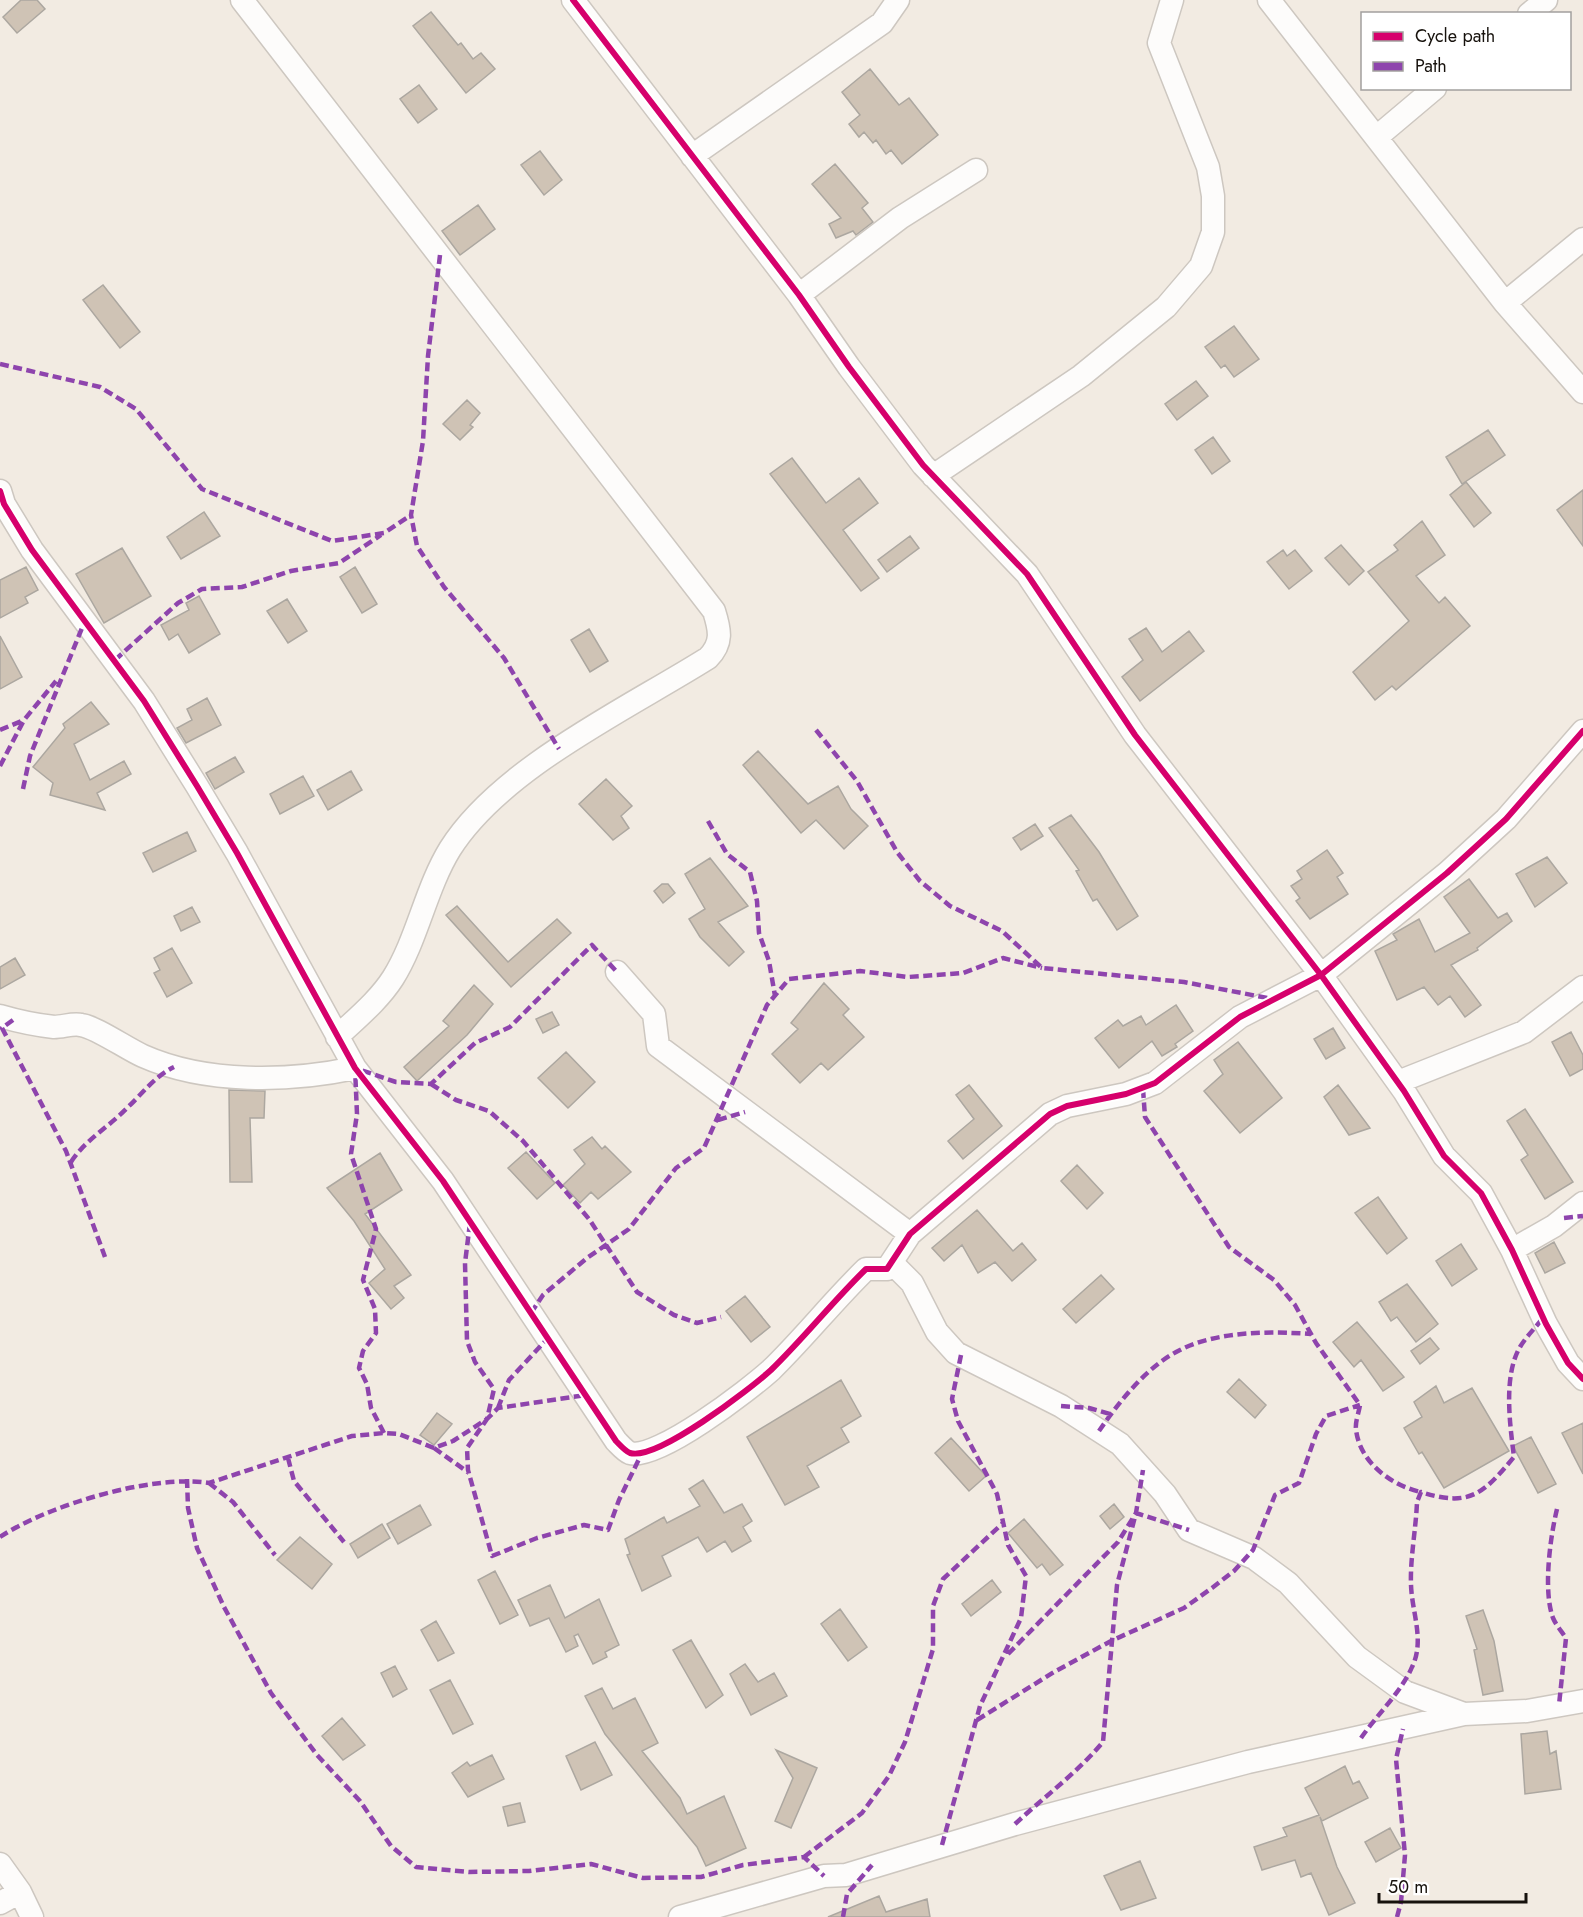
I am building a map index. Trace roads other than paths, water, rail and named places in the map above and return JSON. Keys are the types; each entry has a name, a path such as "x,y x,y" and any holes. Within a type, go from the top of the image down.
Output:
{"street":[{"path":"242,0 714,611 720,638 715,651 708,658 559,749 524,773 472,820 450,849 435,879 395,975 382,993 338,1037"},
{"path":"573,0 799,295 849,367 933,476 1027,574 1135,735 1321,975 1398,1082 1444,1156 1480,1193 1512,1250 1546,1324 1568,1363 1583,1379"},
{"path":"692,156 882,23 898,0"},
{"path":"933,476 1081,376 1166,307 1201,267 1213,232 1213,196 1208,167 1159,43 1172,0"},
{"path":"1269,0 1378,136 1505,303 1583,392"},
{"path":"1531,12 1546,0"},
{"path":"1378,136 1433,90"},
{"path":"799,295 900,218 976,170"},
{"path":"1505,303 1583,239"},
{"path":"0,491 4,504 4,523 27,543 144,700 237,853 355,1068 443,1181 616,1441 629,1453 642,1453 659,1448 716,1413 770,1370 866,1269 887,1269"},
{"path":"887,1269 909,1234 1050,1114 1067,1106 1126,1094 1155,1083 1240,1017 1321,975 1447,873 1506,819 1583,731"},
{"path":"617,972 654,1014 658,1046 909,1234"},
{"path":"1398,1082 1524,1032 1583,987"},
{"path":"0,1016 55,1027 82,1025 143,1056 174,1067 233,1076 276,1078 318,1076 355,1068"},
{"path":"1512,1250 1554,1226 1583,1203"},
{"path":"887,1269 892,1263 912,1283 936,1332 956,1353 1061,1406 1120,1444 1165,1494 1189,1530 1254,1558 1288,1583 1357,1657 1406,1692 1464,1714"},
{"path":"680,1917 824,1876 846,1875 995,1830 1248,1762 1464,1714 1527,1711 1583,1701"},
{"path":"0,1864 20,1892 32,1917"},
{"path":"0,1903 20,1892"}]}
